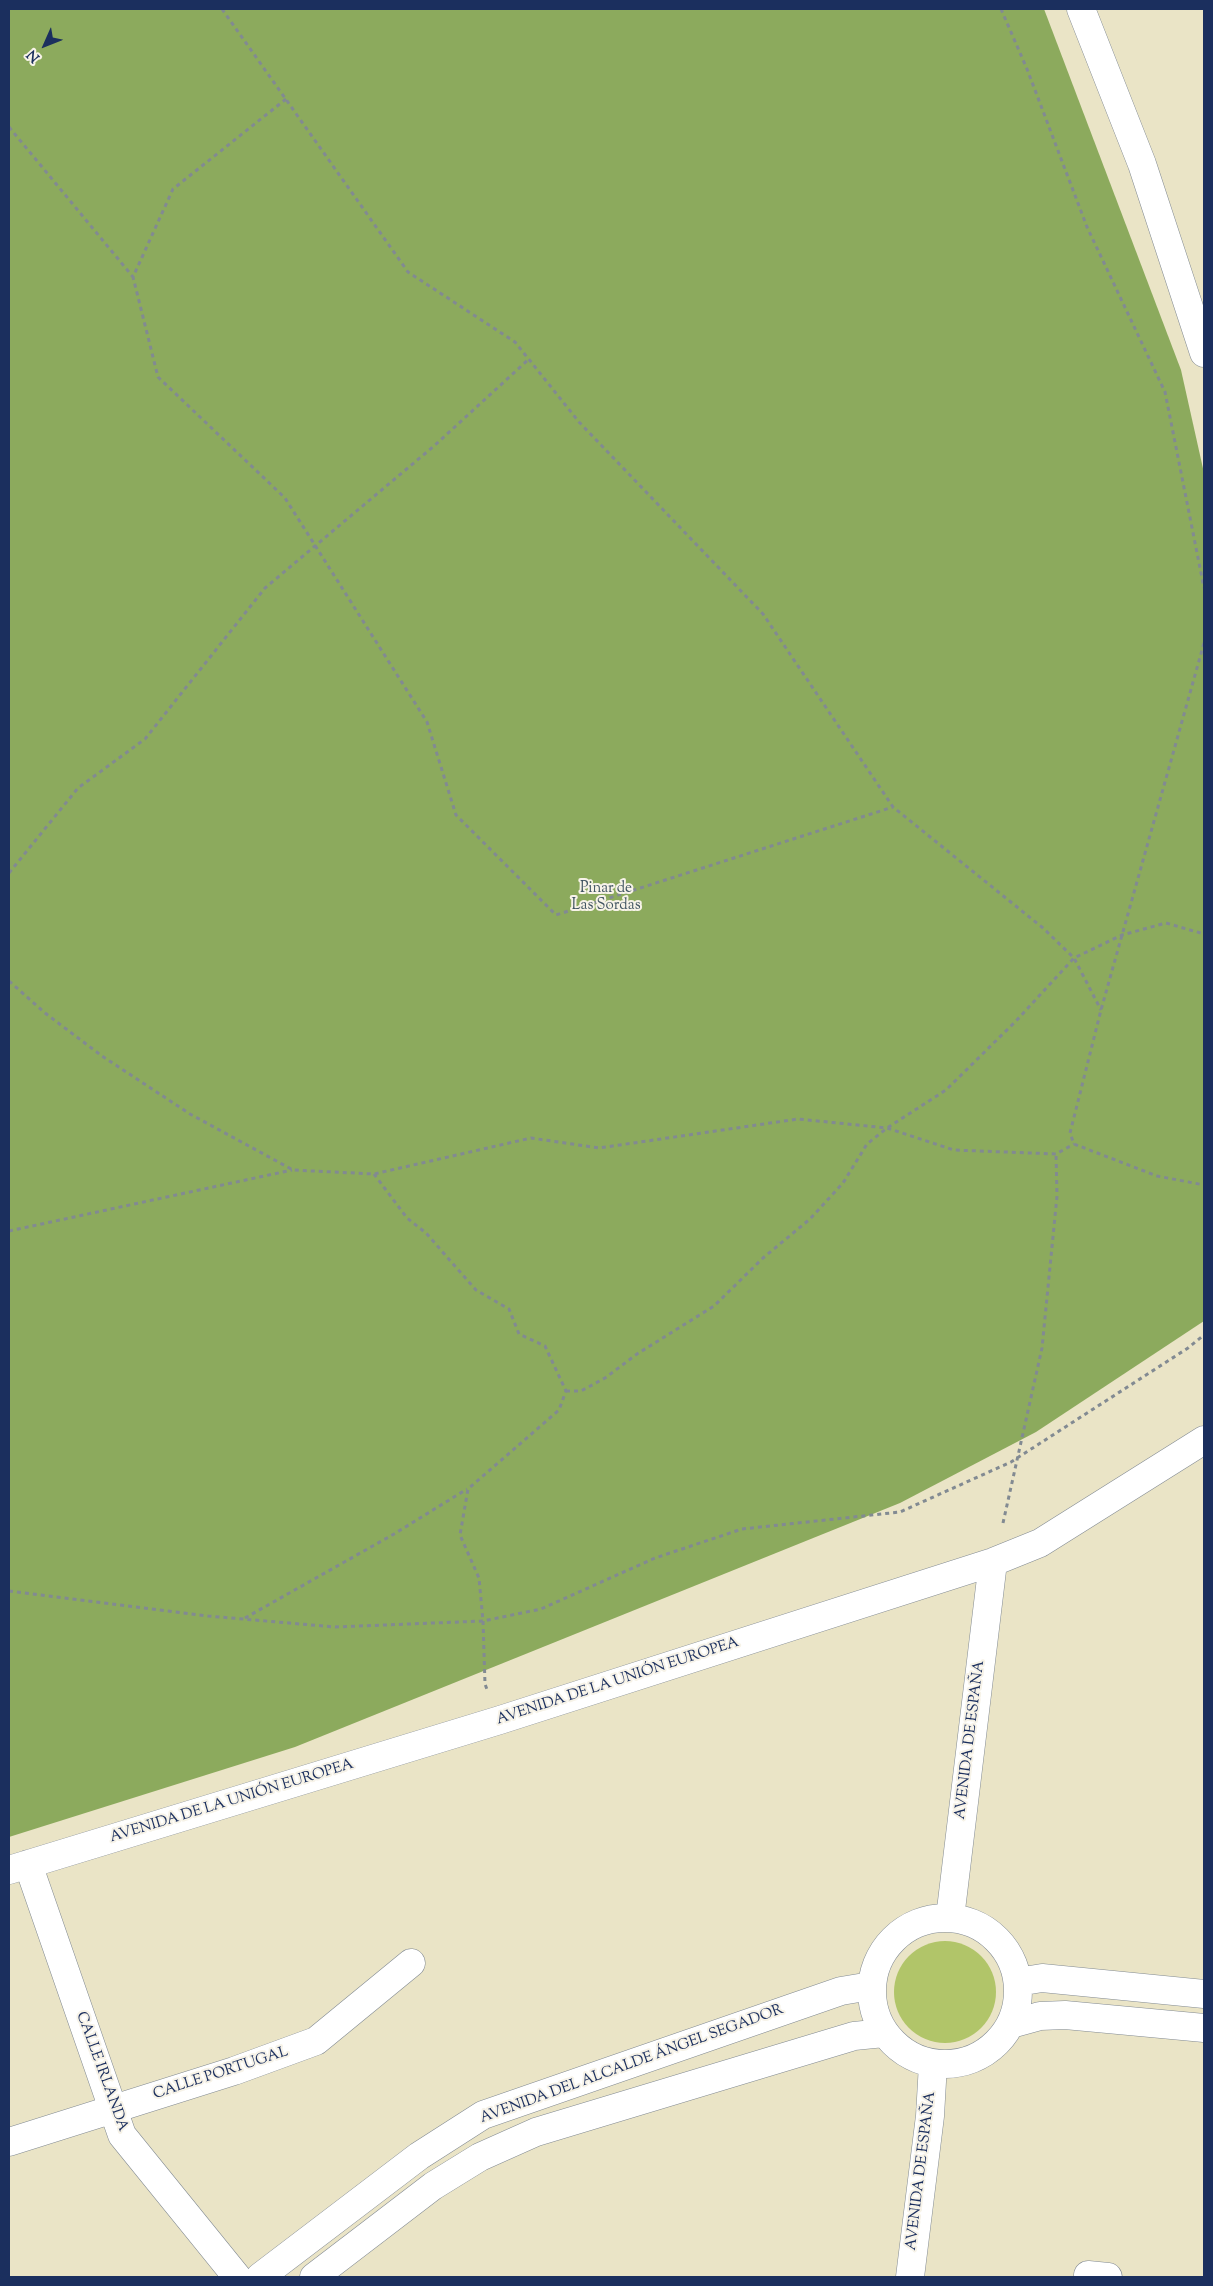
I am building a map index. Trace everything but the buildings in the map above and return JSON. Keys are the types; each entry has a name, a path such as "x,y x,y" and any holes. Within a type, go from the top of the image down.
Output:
{"street":[{"path":"1081,9 1142,164 1204,353"},
{"name":"AVENIDA DE LA UNIÓN EUROPEA","path":"18,1868 500,1720 993,1562 1040,1543 1204,1440"},
{"name":"AVENIDA DE ESPAÑA","path":"950,1918 993,1562"},
{"name":"CALLE IRLANDA","path":"18,1868 122,2135 237,2277"},
{"path":"950,1918 974,1923 995,1938 1011,1958 1018,1982 1018,2003 1011,2024 998,2043 979,2057 957,2065 933,2064 914,2058 897,2048 884,2032 874,2011 871,1986 876,1964 888,1944 905,1929 927,1920 950,1918"},
{"name":"CALLE PORTUGAL","path":"9,2142 234,2071 316,2041 411,1963"},
{"path":"1018,1982 1042,1978 1204,1994"},
{"name":"AVENIDA DEL ALCALDE ÁNGEL SEGADOR","path":"260,2277 419,2156 483,2115 841,1991 871,1986"},
{"path":"1011,2024 1040,2016 1065,2015 1204,2028"},
{"name":"AVENIDA DEL ALCALDE ÁNGEL SEGADOR","path":"314,2277 434,2186 480,2157 536,2132 854,2036 884,2032"},
{"name":"AVENIDA DE ESPAÑA","path":"910,2277 930,2116 933,2064"}],"path":[{"path":"222,9 408,272 515,342 579,422 763,614 893,807 1043,928 1074,958 1101,1010"},
{"path":"1001,9 1027,69 1087,227 1165,392 1204,588"},
{"path":"133,277 172,189 286,100"},
{"path":"9,127 133,277 158,376 285,498 426,722 456,815 556,915 893,807"},
{"path":"9,873 78,788 144,740 265,588 434,446 529,359"},
{"path":"1074,1144 1070,1132 1101,1010 1204,644"},
{"path":"566,1390 581,1391 605,1378 637,1354 714,1306 763,1258 810,1220 843,1183 867,1144 887,1128 946,1090 1016,1021 1074,958 1122,936 1166,923 1204,934"},
{"path":"9,981 45,1013 102,1056 190,1114 292,1170"},
{"path":"9,1231 292,1170 374,1174 531,1138 599,1148 798,1119 887,1128 954,1150 1056,1154 1074,1144"},
{"path":"1074,1144 1157,1176 1204,1185"},
{"path":"993,1562 1042,1348 1057,1196 1056,1154"},
{"path":"244,1619 394,1534 468,1489 558,1410 566,1390 545,1346 519,1334 509,1309 476,1290 426,1233 407,1218 374,1174"},
{"path":"9,1591 244,1619 335,1627 483,1621 541,1609 655,1558 742,1529 900,1512 1018,1457 1188,1348 1204,1335"},
{"path":"468,1489 460,1535 479,1578 483,1621 485,1684 500,1720"}],"green space":[{"name":"Pinar de Las Sordas","path":"9,9 1044,9 1181,370 1204,473 1204,1321 1036,1432 900,1503 295,1747 9,1837"},
{"path":"945,1941 964,1945 981,1956 992,1973 996,1992 992,2011 981,2028 964,2039 945,2043 926,2039 909,2028 898,2011 894,1992 898,1973 909,1956 926,1945"}]}
